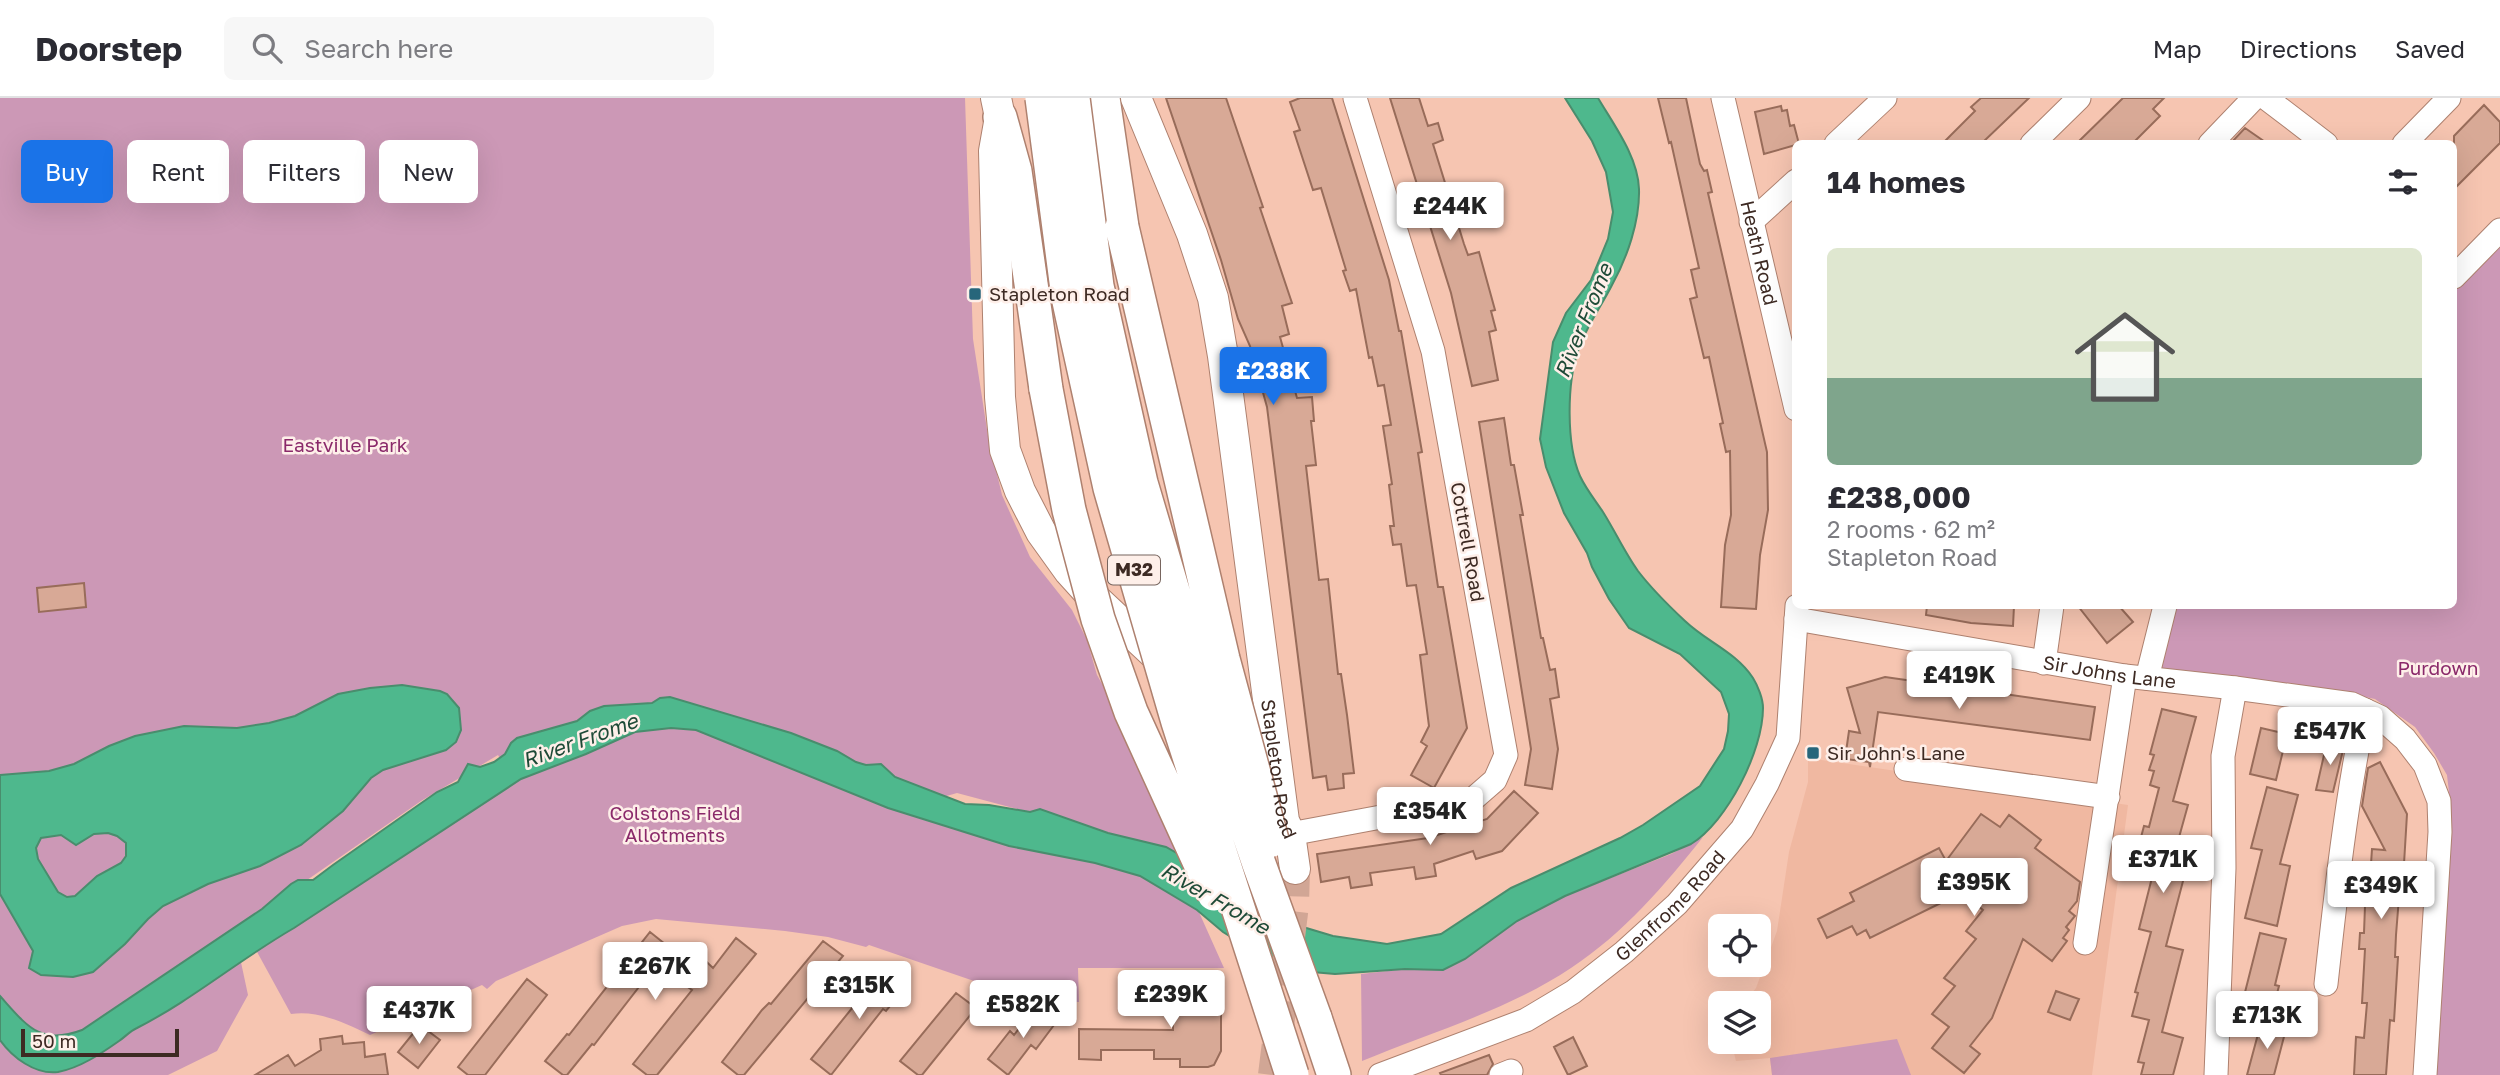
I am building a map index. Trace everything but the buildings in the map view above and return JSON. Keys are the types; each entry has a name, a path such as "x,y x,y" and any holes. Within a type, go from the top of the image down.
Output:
{"highway":[{"name":"M32","path":"1042,98 1068,297 1110,488 1178,722 1292,1075"},
{"name":"M32","path":"1073,98 1097,286 1142,483 1219,746 1335,1075"},
{"name":"M32","path":"1104,98 1122,228 1223,659 1279,864 1315,1018"},
{"name":"M32","path":"998,107 1015,172 1046,389 1069,510 1098,619 1130,712 1276,1030"}],"main road":[{"name":"Stapleton Road","path":"1136,98 1192,234 1213,298 1295,869"},
{"path":"998,107 994,151 1000,397 1005,450 1020,491 1036,522 1069,571 1191,688 1240,749 1287,827"},
{"path":"1191,688 1212,684 1234,674 1243,666 1251,654 1259,622"}],"street":[{"name":"Cottrell Road","path":"1287,827 1472,800 1495,780 1506,755 1433,351 1355,98"},
{"name":"Heath Road","path":"1723,98 1792,392"},
{"path":"1840,140 1885,98"},
{"path":"2036,140 2079,98"},
{"path":"2214,140 2254,98"},
{"path":"2266,98 2321,140"},
{"path":"2408,140 2449,98"},
{"path":"1751,222 1792,185"},
{"path":"2457,274 2500,230"},
{"path":"2045,663 2052,609"},
{"path":"2085,943 2107,800 2136,677 2164,609"},
{"name":"Sir Johns Lane","path":"1797,612 2045,663 2352,704 2373,713"},
{"name":"Glenfrome Road","path":"1380,1075 1526,1020 1573,992 1624,952 1676,904 1742,829 1788,738 1797,612"},
{"path":"2216,1075 2224,869 2223,756 2235,688"},
{"path":"2326,984 2351,775 2373,713 2405,739 2425,765 2439,801 2440,832 2425,1075"},
{"path":"1906,769 2107,800"}],"shaded area":[{"path":"1808,758 2128,805 2092,1075 1772,1075 1770,1058 1736,1061 1734,1054 1771,1054 1771,991 1754,991 1760,977 1771,977 1771,947 1777,931 1789,852 1808,782"}],"green space":[{"name":"Eastville Park","path":"0,98 965,98 973,339 988,436 1002,495 1030,557 1072,610 1087,640 1097,675 1148,765 1182,853 957,793 943,797 702,717 502,762 498,755 421,801 229,934 236,939 248,995 217,1051 168,1075 0,1075"},
{"name":"Purdown","path":"2500,242 2500,1075 2436,1075 2451,810 2447,775 2415,727 2375,699 2340,692 2154,669 2168,609 2457,609 2457,282"},
{"name":"Colstons Field Allotments","path":"671,728 696,730 888,808 1009,846 1095,863 1140,876 1198,910 1224,968 1078,968 1079,1002 1043,1001 1009,993 869,945 866,947 828,937 785,931 656,919 622,926 496,981 487,989 482,985 370,1035 321,1016 291,1014 256,950 294,928 521,779 635,732"},
{"path":"1703,837 1626,924 1571,968 1496,1008 1362,1061 1361,974 1405,969 1443,970 1465,959 1517,921 1565,896 1671,854"},
{"path":"1897,1039 1911,1075 1772,1075 1770,1058"}],"water":[{"name":"River Frome","path":"1565,98 1598,98 1630,153 1639,189 1635,226 1627,251 1618,274 1585,334 1574,364 1570,431 1575,463 1585,485 1638,571 1685,621 1746,669 1755,681 1762,701 1761,725 1750,764 1730,803 1704,834 1691,844 1565,896 1517,921 1465,959 1443,970 1405,969 1335,974 1312,972 1290,967 1241,943 1197,910 1140,876 1095,863 1009,846 888,808 696,730 671,728 635,732 521,779 177,1005 134,1029 82,1064 58,1072 41,1071 25,1064 0,1040 0,996 35,1030 55,1036 82,1030 262,909 291,884 298,880 313,880 437,792 458,782 468,764 480,767 494,762 505,754 517,738 577,721 590,711 604,706 652,703 660,698 670,697 791,733 866,765 881,764 895,777 965,804 1030,812 1040,809 1108,833 1166,847 1222,879 1264,909 1303,927 1333,936 1387,944 1441,934 1511,888 1643,825 1700,786 1724,749 1729,714 1721,692 1680,654 1629,628 1609,599 1564,513 1546,467 1540,439 1553,342 1566,313 1591,280 1608,239 1613,212 1606,172 1592,141"},
{"path":"402,685 447,694 459,708 461,730 456,742 446,750 383,770 371,778 343,811 301,845 260,866 208,884 163,906 93,972 73,977 41,975 29,968 33,951 0,894 0,775 49,771 74,764 135,736 184,726 237,728 269,723 295,716 338,694","holes":["108,833 126,843 126,856 121,863 97,876 75,896 67,897 58,892 38,859 36,848 41,838 61,835 76,845 94,834"]}],"tunnel":[{"path":"1273,1075 1294,905 1295,869"}],"place":[{"name":"Stapleton Road","path":"975,294"},
{"name":"Sir John's Lane","path":"1813,753"}]}
